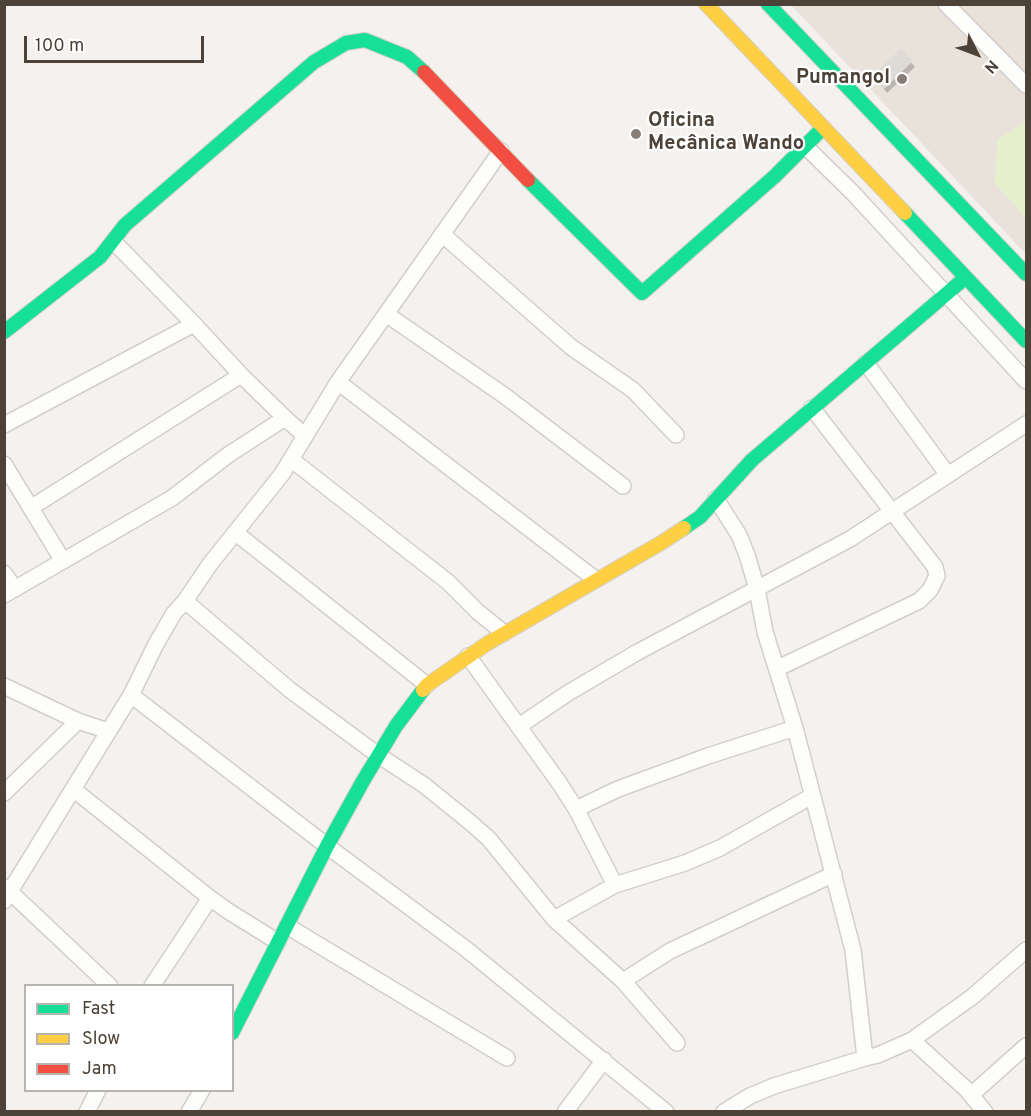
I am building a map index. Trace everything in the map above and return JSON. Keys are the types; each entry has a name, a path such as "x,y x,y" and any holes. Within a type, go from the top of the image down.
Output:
{"street":[{"path":"706,4 1026,341"},
{"path":"768,4 1026,274"},
{"path":"946,4 1026,85"},
{"path":"4,332 91,264 114,242 125,225 314,62 346,43 365,40 412,61 446,92 556,209 642,293 806,147 823,128"},
{"path":"806,147 853,193 1026,381"},
{"path":"108,984 6,893 131,695 167,624 210,564 292,460 304,435 338,382 501,151"},
{"path":"442,234 571,346 633,390 676,435"},
{"path":"114,242 241,375 304,435"},
{"path":"234,1029 327,846 378,755 401,719 427,685 504,633 661,543 700,517 741,470 965,278"},
{"path":"386,314 505,396 623,486"},
{"path":"4,425 194,324"},
{"path":"866,363 948,475"},
{"path":"32,507 241,375"},
{"path":"338,382 595,579"},
{"path":"778,668 919,600 930,590 937,576 935,567 812,408"},
{"path":"4,573 10,592 185,490 228,455 285,418"},
{"path":"519,726 568,693 636,653 849,539 1026,424"},
{"path":"292,460 448,582 478,612 504,633"},
{"path":"4,464 63,561"},
{"path":"716,499 739,535 757,589 765,632 778,668 834,874 853,950 865,1058"},
{"path":"236,533 427,685"},
{"path":"185,601 255,662 378,755 443,799 489,839 554,920 623,981 676,1043"},
{"path":"468,656 544,759 576,809 615,885"},
{"path":"4,686 78,721 108,731"},
{"path":"131,695 327,846 466,949 666,1112"},
{"path":"4,793 78,721"},
{"path":"576,809 618,789 708,756 795,728"},
{"path":"73,789 210,898 278,942"},
{"path":"554,920 615,885 685,863 720,848 812,796"},
{"path":"623,981 670,951 834,874"},
{"path":"153,984 210,898"},
{"path":"287,926 507,1058"},
{"path":"724,1112 750,1096 774,1086 878,1055 912,1040 972,997 1026,950"},
{"path":"912,1040 971,1095 985,1112"},
{"path":"971,1095 1026,1046"},
{"path":"565,1112 604,1060"},
{"path":"87,1112 97,1092"},
{"path":"189,1112 200,1092"}],"shaded area":[{"path":"791,5 1026,5 1026,254"}],"green space":[{"path":"1026,121 1026,219 995,183 997,140"}],"building":[{"path":"901,49 913,61 884,89 872,76"}],"traffic: fast":[{"path":"768,4 1026,274"},
{"path":"4,332 100,257 125,225 314,62 346,43 365,40 407,57 424,72"},
{"path":"528,180 642,293 775,176 823,128"},
{"path":"905,213 1026,341"},
{"path":"684,528 700,517 752,460 965,278"},
{"path":"234,1029 327,846 363,781 396,726 423,690"}],"traffic: slow":[{"path":"706,4 905,213"},
{"path":"423,690 488,643 684,528"}],"traffic: jam":[{"path":"424,72 528,180"}],"place":[{"name":"Pumangol","path":"902,79"},
{"name":"Oficina Mecânica Wando","path":"636,134"}]}
